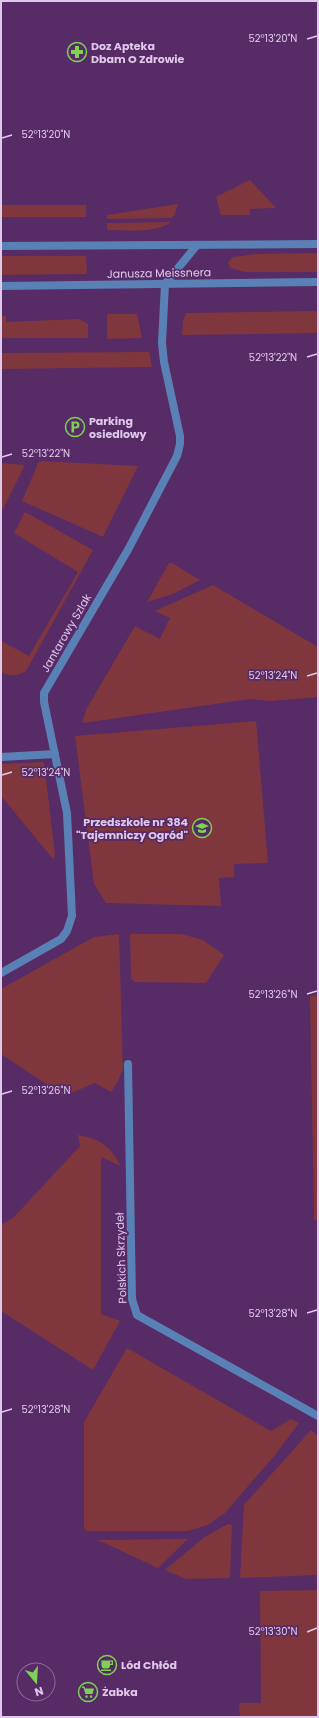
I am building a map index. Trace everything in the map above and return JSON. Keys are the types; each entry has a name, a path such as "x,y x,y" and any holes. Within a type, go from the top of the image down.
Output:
{"street":[{"path":"1,246 318,244"},
{"path":"165,284 197,245"},
{"name":"Janusza Meissnera","path":"1,286 318,282"},
{"name":"Jantarowy Szlak","path":"1,973 61,939 72,916 66,813 44,702 46,688 132,541 172,466 180,444 178,423 164,362 162,343 165,284"},
{"path":"1,757 55,754"},
{"name":"Polskich Skrzydeł","path":"128,1064 132,1299 137,1315 318,1416"}],"shaded area":[{"path":"250,180 276,208 250,209 250,215 221,215 216,197"},
{"path":"178,204 172,218 107,219 107,215"},
{"path":"1,205 86,205 86,217 1,217"},
{"path":"171,222 164,226 149,230 107,230 107,223"},
{"path":"318,253 318,272 245,272 230,268 228,262 233,257 256,254"},
{"path":"1,256 86,256 87,274 1,275"},
{"path":"318,311 318,333 182,335 183,320 186,313"},
{"path":"107,314 137,314 142,338 107,339"},
{"path":"1,316 6,316 6,322 79,319 88,324 88,338 1,338"},
{"path":"149,352 152,367 1,369 1,353"},
{"path":"39,461 138,466 103,537 22,501"},
{"path":"1,463 25,465 1,513"},
{"path":"25,512 93,550 26,671 17,675 11,675 1,672 1,641 29,656 78,572 14,533"},
{"path":"169,563 172,563 200,580 173,594 147,602"},
{"path":"213,585 318,647 318,697 271,701 250,699 83,723 87,708 135,626 160,639 170,618 155,611"},
{"name":"Przedszkole nr 384 \"Tajemniczy Ogród\"","path":"256,721 268,863 234,864 234,877 219,878 221,906 106,903 94,884 75,736"},
{"path":"44,762 55,855 53,859 1,796 1,764"},
{"path":"119,934 123,1069 111,1092 95,1083 64,1096 1,1054 1,989 94,937"},
{"path":"130,934 182,934 203,940 224,955 206,983 135,982 131,979"},
{"path":"318,995 318,1222 314,1219 310,996"},
{"path":"78,1135 104,1144 113,1153 121,1166 101,1157 101,1314 120,1321 93,1370 1,1311 1,1225 14,1217 80,1146"},
{"path":"127,1348 271,1431 291,1419 299,1423 275,1455 225,1513 208,1525 188,1531 87,1531 84,1528 84,1422"},
{"path":"311,1430 318,1436 318,1575 240,1578 244,1505"},
{"path":"228,1524 232,1525 230,1578 186,1579 165,1570 206,1536"},
{"path":"188,1539 158,1568 98,1540"},
{"path":"318,1590 318,1717 240,1717 239,1703 261,1703 260,1591"}],"place":[{"name":"Doz Apteka Dbam O Zdrowie","path":"77,52"},
{"name":"Parking osiedlowy","path":"75,427"},
{"name":"Przedszkole nr 384 \"Tajemniczy Ogród\"","path":"202,828"},
{"name":"Lód Chłód","path":"107,1665"},
{"name":"Żabka","path":"88,1692"}]}
